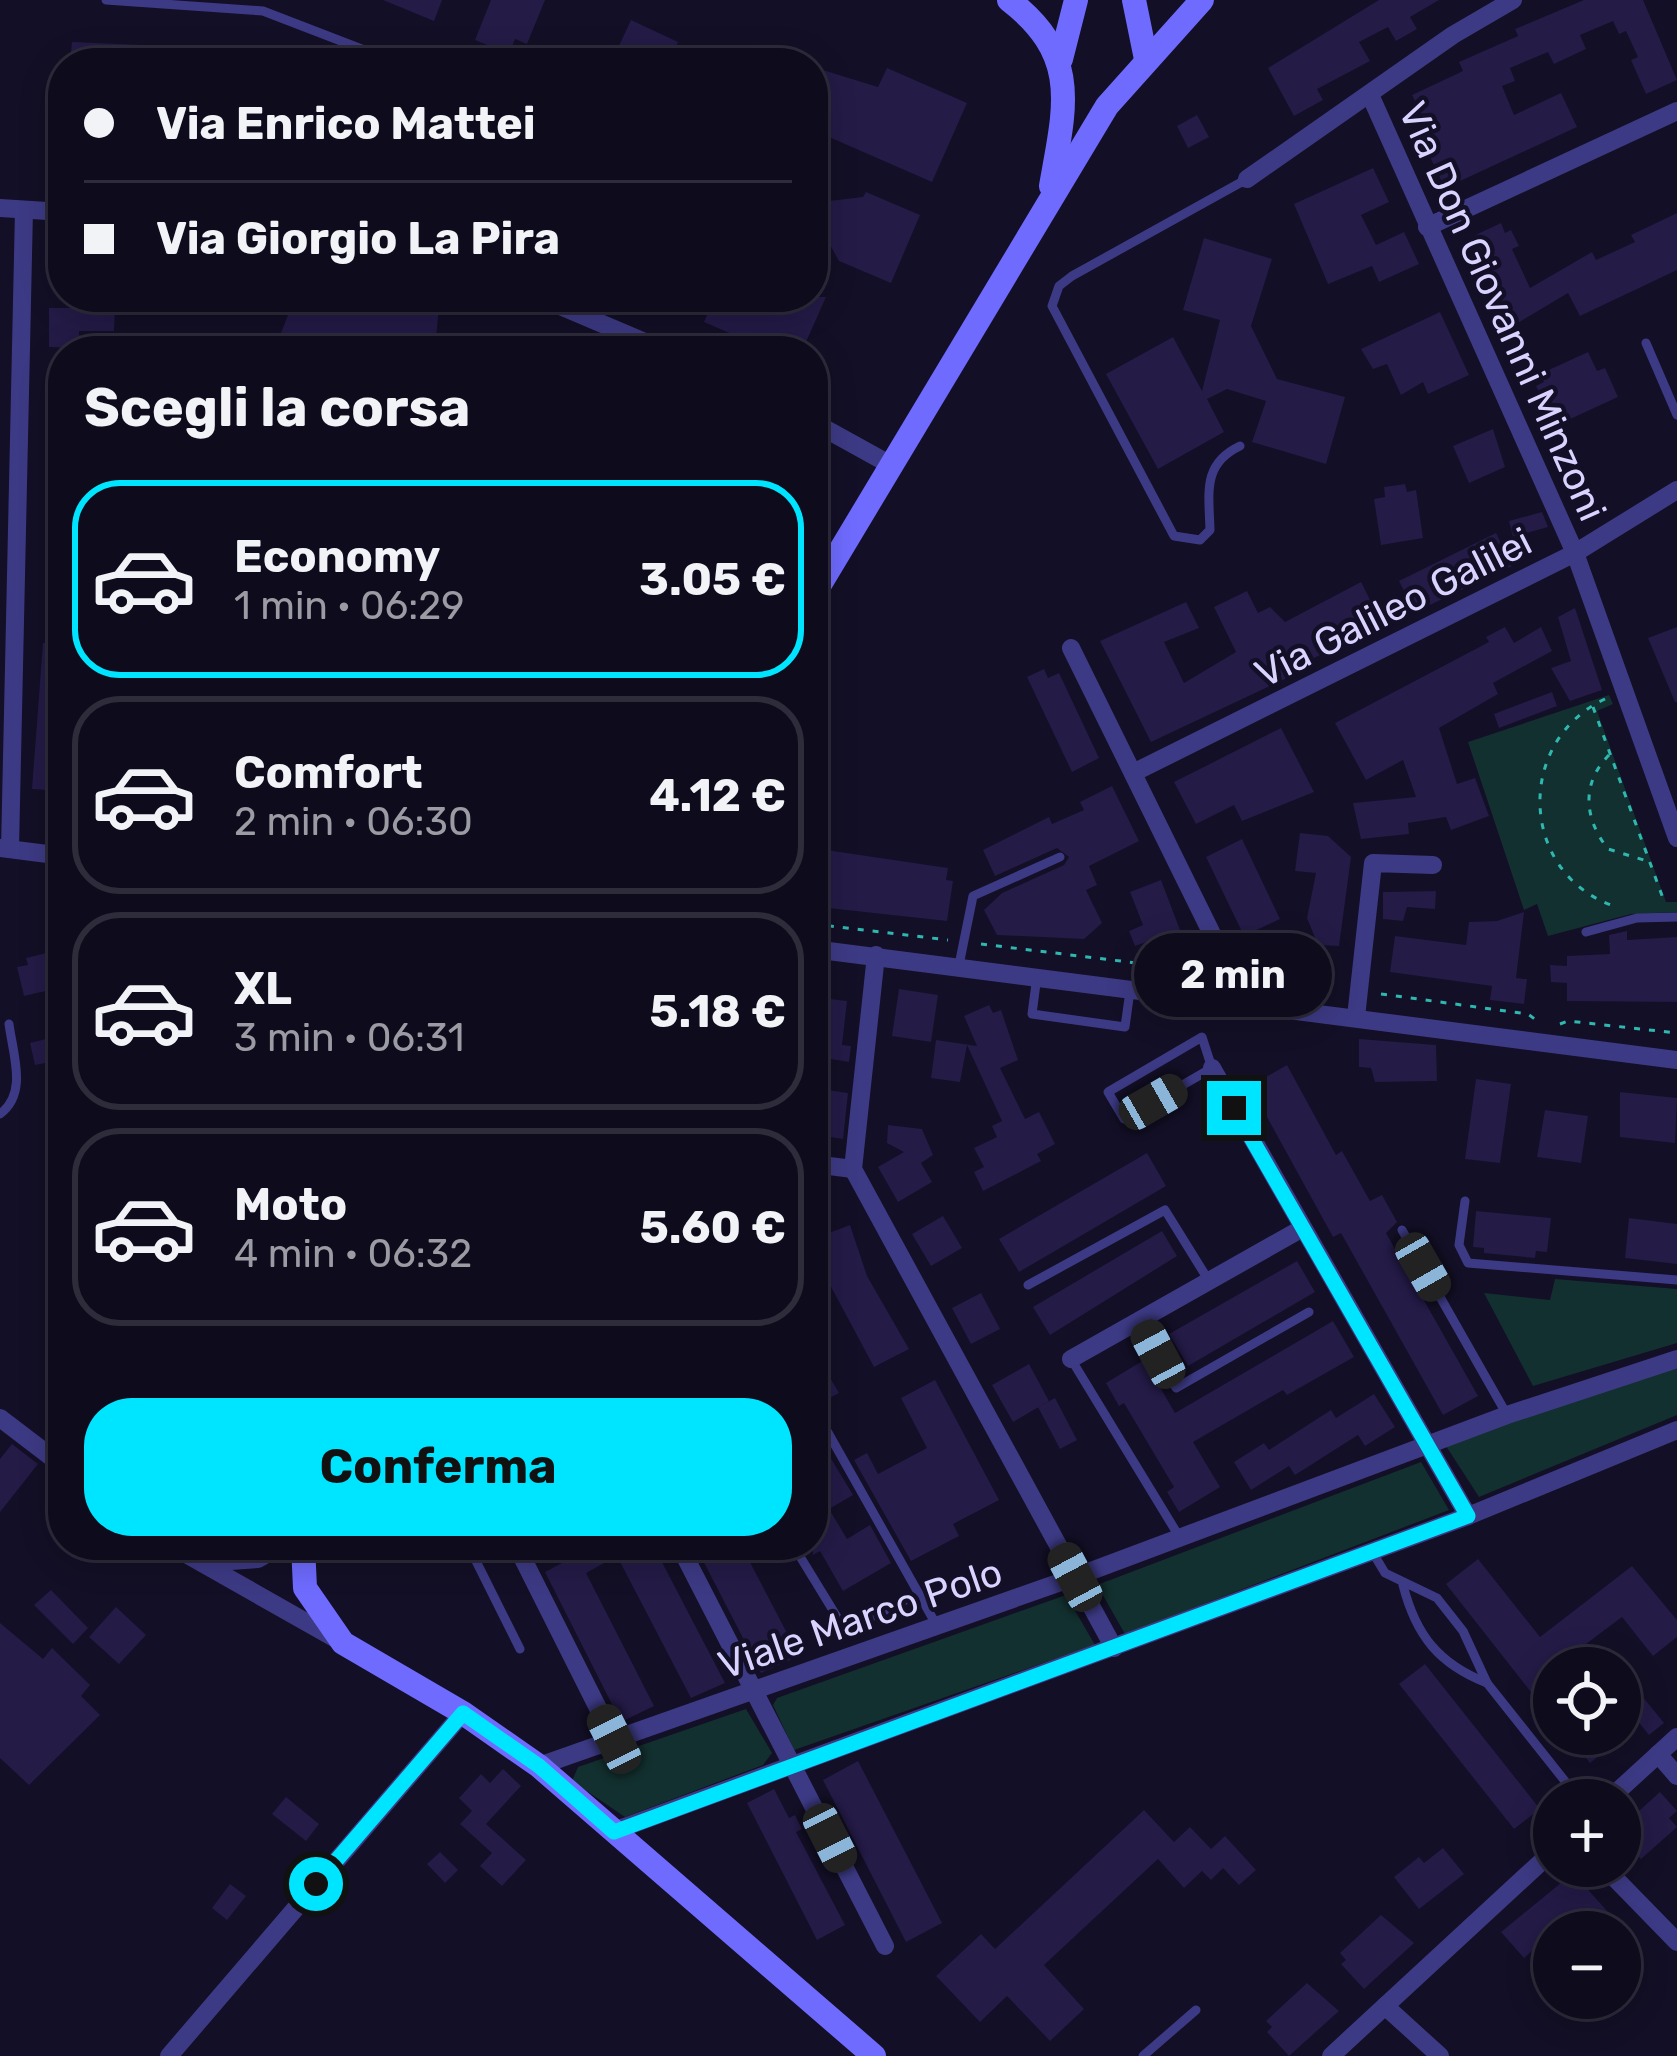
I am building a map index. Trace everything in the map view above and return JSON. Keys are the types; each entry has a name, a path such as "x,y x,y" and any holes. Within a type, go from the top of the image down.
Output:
{"main road":[{"path":"1009,0 1027,14 1061,58"},
{"path":"1049,198 1065,106 1061,58 1076,0"},
{"path":"1134,0 1146,59"},
{"path":"828,570 1107,106 1202,0"},
{"path":"303,1560 305,1588 343,1642 463,1713 539,1766 874,2056"}],"street":[{"name":"Via Don Giovanni Minzoni","path":"1247,179 1371,97 1453,35 1513,0"},
{"name":"Via Don Giovanni Minzoni","path":"1371,97 1575,553 1677,838"},
{"path":"1426,227 1677,111"},
{"path":"0,208 48,211"},
{"path":"24,210 5,848 48,854"},
{"path":"574,312 631,336"},
{"path":"828,430 889,464"},
{"name":"Via Galileo Galilei","path":"1133,773 1575,553 1677,490"},
{"path":"1071,648 1246,1003"},
{"path":"1356,1017 1373,863 1433,865"},
{"path":"828,950 1677,1060"},
{"path":"876,955 853,1169 1114,1648"},
{"path":"1212,1068 1468,1516"},
{"path":"828,1166 853,1169"},
{"path":"1071,1359 1301,1229"},
{"name":"Viale Marco Polo","path":"539,1766 1075,1577 1507,1415 1677,1359"},
{"path":"0,1418 48,1455"},
{"path":"614,1832 1468,1516 1677,1430"},
{"path":"193,1560 343,1642"},
{"path":"198,1563 243,1560"},
{"path":"523,1560 614,1739"},
{"path":"687,1560 885,1946"},
{"path":"169,2056 463,1713"},
{"path":"1631,1779 1677,1737"},
{"path":"1658,1754 1677,1776"},
{"path":"1331,2056 1533,1869"},
{"path":"1624,1887 1677,1942"},
{"path":"1385,2006 1440,2056"}],"lane":[{"path":"106,0 263,11 359,48"},
{"path":"1240,446 1222,454 1208,476 1210,530 1200,540 1174,536 1052,306 1059,286 1072,276 1247,179"},
{"path":"1646,343 1677,415"},
{"path":"959,965 973,896 1060,857"},
{"path":"1586,932 1672,913"},
{"path":"1037,976 1031,1014 1125,1027 1131,987"},
{"path":"0,1114 13,1103 17,1091 8,1024"},
{"path":"1202,1037 1212,1068 1124,1119 1108,1092 1202,1037"},
{"path":"1465,1201 1459,1245 1468,1263 1677,1280"},
{"path":"1028,1285 1166,1210 1209,1281"},
{"path":"1402,1230 1507,1415"},
{"path":"1140,1321 1176,1388 1310,1312"},
{"path":"1071,1359 1180,1538"},
{"path":"828,1433 937,1626"},
{"path":"1372,1552 1384,1573 1437,1598 1463,1631 1486,1683 1563,1779"},
{"path":"476,1560 520,1648"},
{"path":"802,1560 845,1630 918,1594"},
{"path":"1402,1585 1410,1612 1449,1668 1486,1683"},
{"path":"1143,2056 1196,2010"}],"path":[{"path":"1624,693 1592,706 1560,734 1539,788 1541,829 1551,857 1576,888 1612,907 1633,909"},
{"path":"1592,706 1672,913"},
{"path":"1610,754 1593,775 1589,819 1608,849 1650,861"}],"green space":[{"path":"1609,695 1613,704 1597,711 1666,902 1677,902 1677,912 1631,914 1548,936 1537,904 1524,910 1468,742"},
{"path":"1555,1279 1677,1289 1677,1343 1533,1386 1484,1293 1550,1300"},
{"path":"1677,1367 1677,1415 1479,1497 1446,1446 1538,1410"},
{"path":"1421,1462 1449,1510 1125,1634 1097,1585"},
{"path":"1066,1595 1095,1645 794,1750 773,1705 777,1698"},
{"path":"746,1709 772,1753 763,1765 625,1817 572,1781 578,1767"}],"building":[{"path":"383,0 442,0 434,21"},
{"path":"491,0 545,0 527,44 515,39 511,48 494,48 475,40"},
{"path":"1379,0 1439,0 1410,17 1417,29 1396,41 1388,27 1359,42 1370,61 1317,89 1323,100 1294,116 1268,68"},
{"path":"1584,0 1643,0 1677,80 1646,94 1631,60 1638,57 1626,31 1619,34 1613,21 1580,35 1586,49 1554,64 1548,52 1510,68 1515,81 1502,86 1514,115 1561,93 1577,127 1445,188 1430,157 1439,153 1412,95 1463,71 1459,62 1518,36 1515,29"},
{"path":"631,20 678,42 675,48 618,48"},
{"path":"72,42 142,45 142,48 71,48"},
{"path":"887,68 967,103 932,182 828,137 828,72 878,87"},
{"path":"1197,115 1209,137 1188,148 1177,126"},
{"path":"1373,168 1389,202 1361,215 1376,245 1404,232 1419,264 1379,282 1372,266 1328,284 1294,204"},
{"path":"866,192 920,215 891,283 839,261 828,241 829,201 863,197"},
{"path":"1677,213 1677,270 1580,316 1568,293 1511,327 1469,238 1501,223 1505,233 1511,230 1519,246 1512,249 1530,288 1592,252 1596,260 1635,242 1631,235"},
{"path":"1204,238 1272,259 1251,326 1277,379 1345,397 1326,464 1252,442 1266,401 1227,389 1207,399 1224,432 1158,469 1106,374 1173,337 1202,391 1220,320 1183,310"},
{"path":"49,312 115,312 114,331 49,336"},
{"path":"289,312 438,312 436,336 280,336"},
{"path":"708,312 819,312 809,336 736,336 704,322"},
{"path":"1440,312 1469,375 1428,394 1423,382 1401,395 1387,364 1373,369 1361,349"},
{"path":"1588,352 1597,371 1605,368 1618,397 1555,426 1536,386 1544,382 1540,374"},
{"path":"1493,429 1505,467 1469,483 1453,446"},
{"path":"1405,484 1407,492 1416,490 1423,538 1381,545 1374,499 1385,497 1384,487"},
{"path":"1542,512 1548,527 1513,537 1509,521"},
{"path":"1496,533 1512,566 1415,612 1399,581"},
{"path":"1361,582 1382,623 1287,672 1289,677 1151,742 1100,641 1186,602 1199,628 1164,642 1184,683 1236,652 1214,607 1247,591 1258,613 1270,607 1285,622"},
{"path":"1575,608 1602,690 1570,701 1551,668 1571,661 1558,617"},
{"path":"1505,627 1514,643 1541,627 1552,651 1493,683 1498,694 1439,728 1457,784 1475,778 1489,816 1451,830 1446,817 1408,823 1409,834 1361,839 1353,803 1416,797 1403,760 1366,780 1335,723 1489,642 1486,637"},
{"path":"1677,627 1677,702 1675,702 1648,638"},
{"path":"43,643 48,644 48,790 32,789"},
{"path":"1044,669 1048,678 1059,673 1099,758 1072,772 1027,677"},
{"path":"1552,692 1557,706 1499,728 1494,714"},
{"path":"1281,728 1314,792 1242,821 1234,805 1196,824 1174,782"},
{"path":"1112,786 1139,841 1089,866 1097,885 1086,890 1102,923 1084,939 997,935 984,910 1002,893 1064,865 1069,857 1057,848 995,876 983,850 1049,817 1052,824 1084,810 1080,802"},
{"path":"1300,833 1328,836 1351,857 1339,946 1318,945 1307,918 1316,873 1295,871"},
{"path":"1242,839 1280,919 1244,936 1206,857"},
{"path":"828,850 948,868 946,880 953,881 947,921 828,908"},
{"path":"1161,880 1180,930 1173,933 1178,945 1159,952 1154,939 1135,946 1129,931 1143,925 1130,892"},
{"path":"1436,891 1435,909 1407,907 1403,921 1383,919 1383,892"},
{"path":"1524,912 1516,978 1527,979 1524,1004 1490,1000 1492,986 1390,972 1395,936 1466,945 1469,922 1497,921"},
{"path":"1627,931 1627,940 1677,937 1677,1002 1567,1001 1567,983 1551,982 1550,965 1567,966 1567,956 1610,954 1609,935"},
{"path":"48,953 48,990 24,996 17,967 28,965 26,958"},
{"path":"899,989 938,995 931,1042 892,1036"},
{"path":"828,999 847,1001 842,1045 851,1046 849,1062 828,1058"},
{"path":"989,1005 993,1013 1001,1010 1018,1060 1000,1068 1025,1119 1039,1112 1055,1144 1037,1154 1041,1161 983,1191 974,1172 984,1167 974,1148 997,1137 992,1126 1002,1121 967,1045 960,1082 931,1078 936,1040 977,1046 964,1016"},
{"path":"48,1038 48,1062 35,1065 30,1043"},
{"path":"1359,1039 1436,1045 1437,1081 1375,1082 1371,1068 1359,1067"},
{"path":"1287,1065 1336,1155 1342,1151 1370,1201 1382,1195 1397,1222 1386,1233 1478,1396 1443,1415 1341,1233 1333,1237 1250,1086"},
{"path":"1476,1079 1511,1084 1500,1163 1465,1159"},
{"path":"828,1090 848,1093 843,1139 828,1136"},
{"path":"1620,1092 1677,1098 1675,1143 1620,1137"},
{"path":"1545,1110 1588,1116 1581,1163 1537,1157"},
{"path":"888,1125 922,1129 933,1155 921,1163 932,1182 898,1202 878,1167 904,1152 887,1143"},
{"path":"1147,1153 1166,1186 1019,1272 999,1239"},
{"path":"1476,1211 1551,1218 1547,1252 1536,1251 1535,1258 1484,1253 1484,1248 1473,1247"},
{"path":"943,1216 962,1248 931,1266 912,1234"},
{"path":"1629,1218 1677,1224 1677,1264 1625,1258"},
{"path":"850,1225 867,1276 909,1349 874,1367 828,1281 828,1233"},
{"path":"1162,1231 1177,1256 1050,1335 1033,1307"},
{"path":"1297,1261 1315,1292 1188,1366 1169,1334"},
{"path":"981,1293 1000,1329 971,1344 952,1308"},
{"path":"1333,1321 1354,1357 1287,1395 1283,1390 1193,1442 1220,1487 1179,1512 1167,1492 1174,1487 1124,1403 1119,1406 1106,1383 1144,1360 1175,1413"},
{"path":"1029,1364 1049,1401 1013,1422 992,1385"},
{"path":"828,1374 839,1393 828,1398"},
{"path":"935,1380 999,1500 953,1524 959,1536 911,1561 854,1460 867,1453 878,1474 927,1448 901,1398"},
{"path":"1374,1394 1395,1427 1365,1446 1358,1435 1295,1475 1289,1466 1251,1490 1234,1462 1264,1443 1269,1450 1331,1410 1336,1418"},
{"path":"1055,1398 1077,1440 1060,1449 1038,1407"},
{"path":"12,1444 38,1464 0,1512 0,1459"},
{"path":"828,1454 853,1495 829,1509 847,1539 870,1525 891,1563 843,1591 825,1560"},
{"path":"1478,1559 1540,1637 1632,1566 1677,1620 1677,1637 1653,1656 1622,1617 1582,1647 1533,1647 1533,1695 1446,1584"},
{"path":"568,1560 610,1560 586,1573 654,1706 621,1722 545,1572"},
{"path":"619,1560 661,1560 725,1683 691,1698"},
{"path":"703,1560 749,1560 799,1656 761,1673"},
{"path":"51,1590 88,1628 73,1644 34,1605"},
{"path":"116,1607 146,1635 119,1664 89,1637"},
{"path":"0,1623 43,1659 52,1648 90,1685 81,1696 100,1715 29,1785 0,1758"},
{"path":"1425,1664 1533,1800 1533,1814 1514,1829 1399,1684"},
{"path":"1641,1695 1664,1723 1649,1735 1641,1725"},
{"path":"858,1761 942,1923 906,1942 823,1780"},
{"path":"503,1769 521,1786 486,1824 526,1860 502,1886 480,1866 492,1853 460,1824 472,1811 459,1798 481,1774 490,1783"},
{"path":"774,1789 789,1818 795,1815 802,1829 796,1832 845,1925 817,1940 747,1803"},
{"path":"1660,1792 1677,1811 1669,1818 1677,1827 1641,1859 1641,1809"},
{"path":"286,1797 319,1824 306,1841 272,1814"},
{"path":"1144,1810 1174,1842 1190,1827 1211,1849 1225,1836 1256,1870 1239,1885 1223,1868 1211,1880 1202,1871 1184,1888 1158,1859 1044,1965 1084,2009 1050,2041 1007,1996 980,2022 936,1976 981,1934 995,1949"},
{"path":"1443,1848 1464,1874 1419,1909 1394,1877 1419,1857 1424,1863"},
{"path":"440,1852 458,1870 445,1883 427,1864"},
{"path":"230,1884 246,1896 227,1920 212,1908"},
{"path":"1556,1887 1586,1887 1607,1911 1533,1911 1533,1950 1524,1958 1501,1932"},
{"path":"1381,1915 1414,1943 1364,1989 1341,1964 1346,1960 1340,1953"},
{"path":"1307,1983 1339,2011 1289,2056 1267,2032 1272,2027 1266,2021"}],"route":[{"path":"316,1884 463,1713 539,1766 614,1832 1468,1516 1234,1108"}]}
